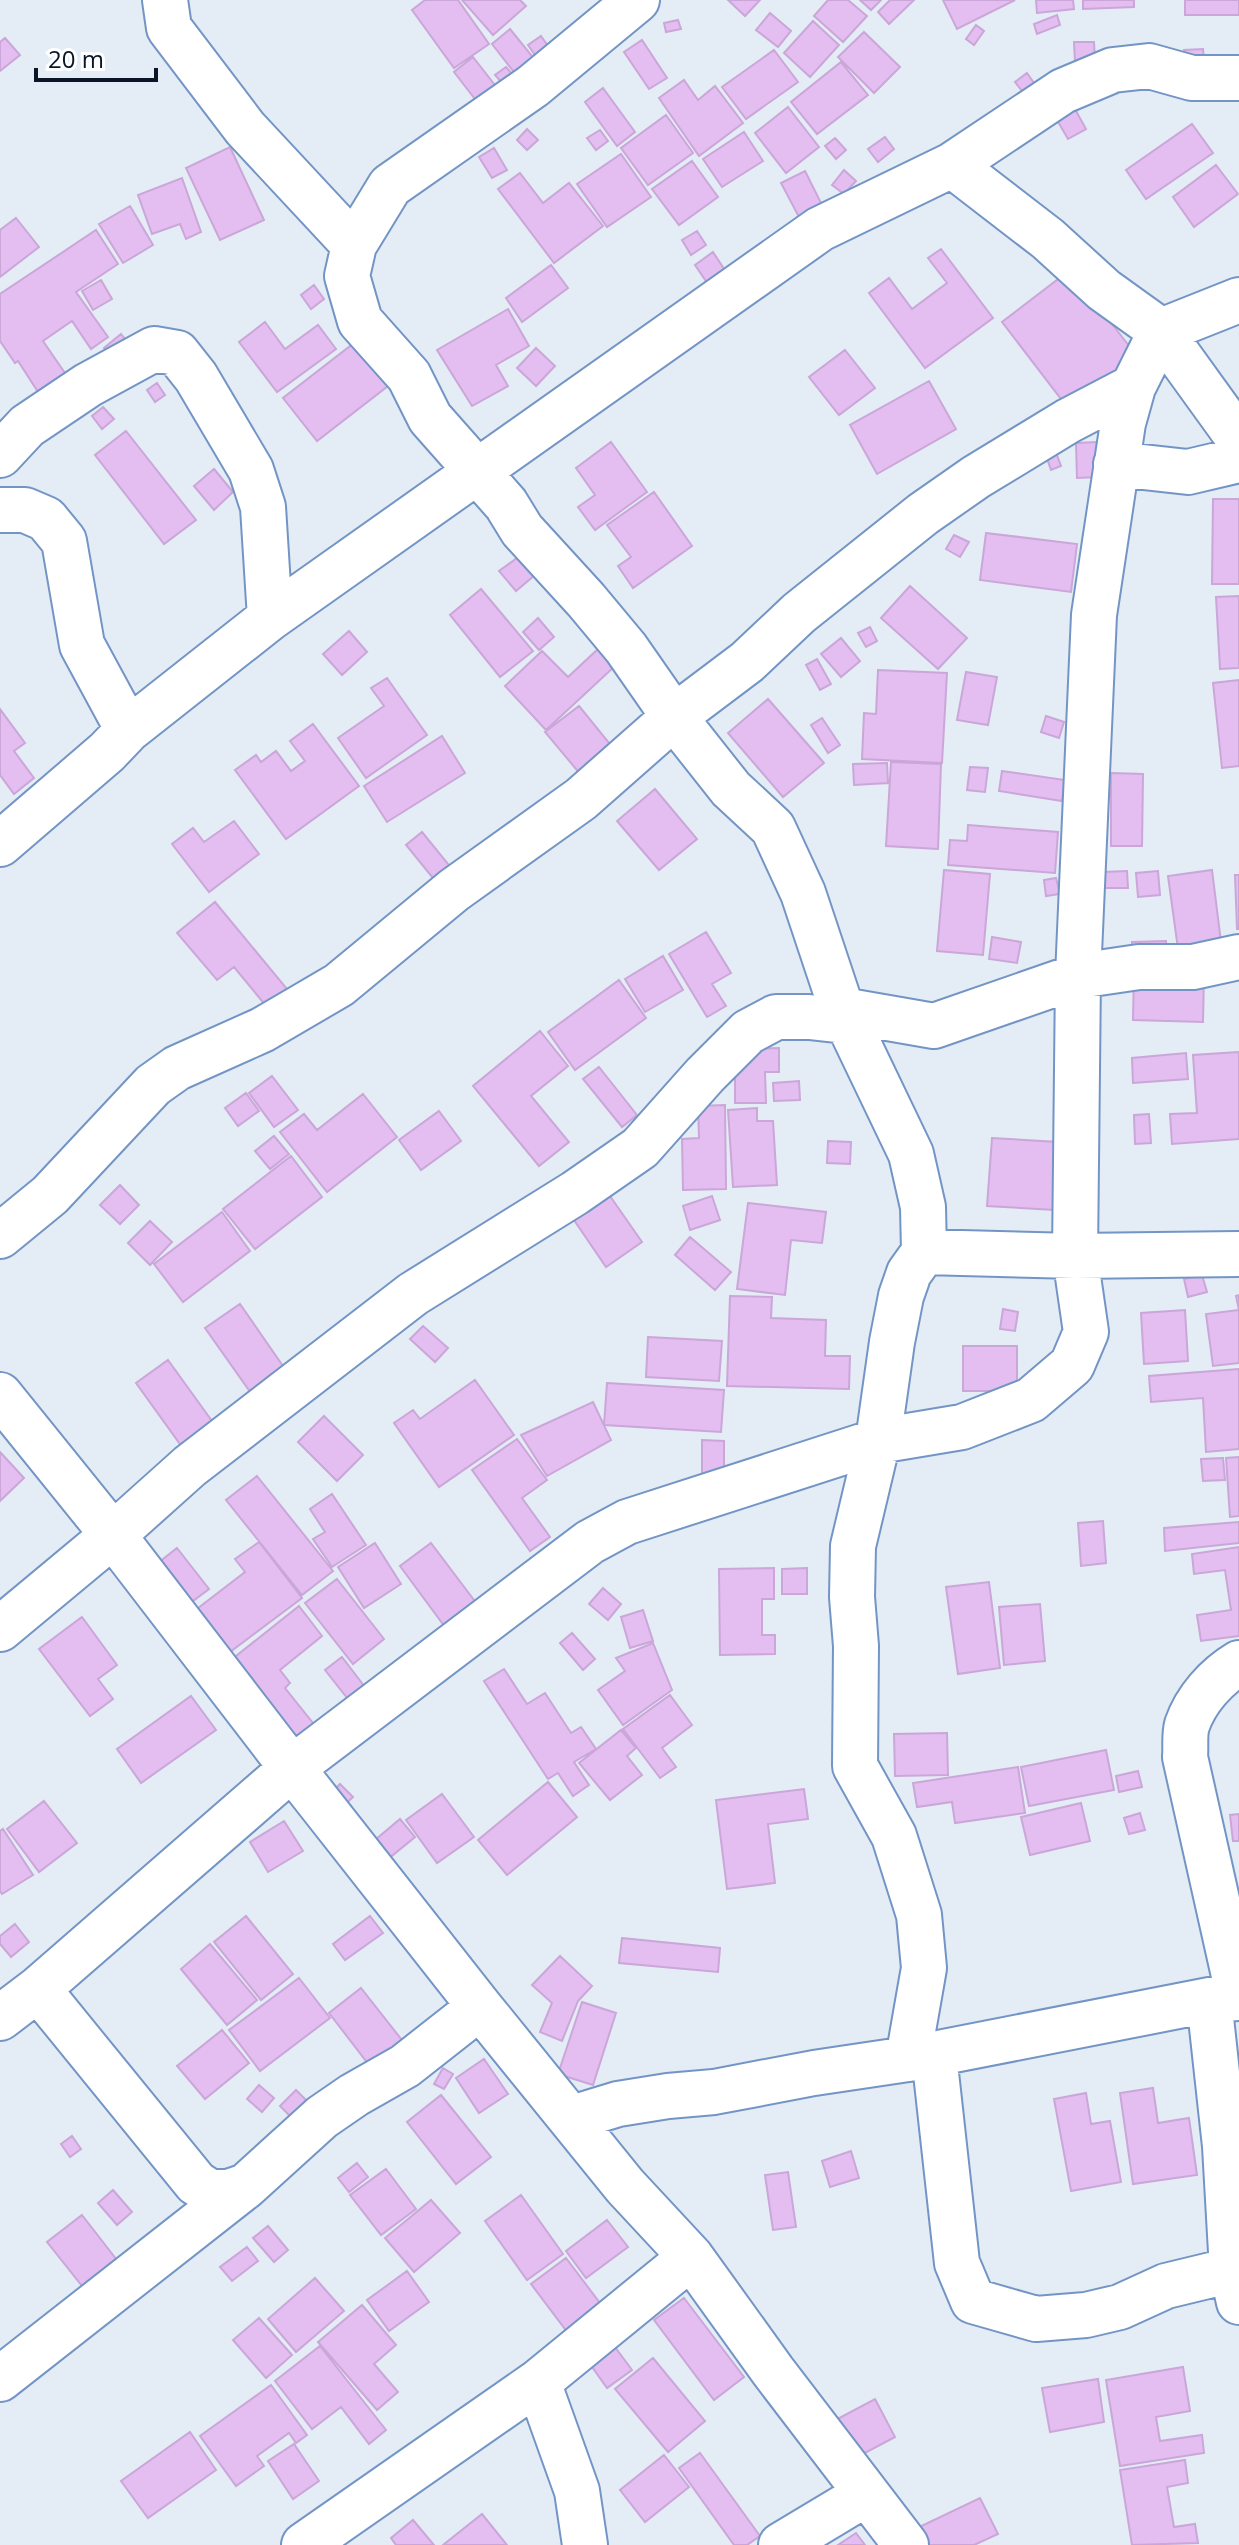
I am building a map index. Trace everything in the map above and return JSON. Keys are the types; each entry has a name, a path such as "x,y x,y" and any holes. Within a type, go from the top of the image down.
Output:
{"street":[{"path":"165,0 169,28 245,128 354,245"},
{"path":"0,1629 190,1466 413,1294 575,1193 640,1148 748,1032 776,1017 845,1021 803,893 773,828 731,789 674,717 626,648 522,530 506,504 430,418 409,376 360,321 347,276 354,245 390,186 533,86 637,0"},
{"path":"0,844 107,752 128,730 270,618 820,229 952,165 1063,91 1113,70 1149,66 1192,78 1239,78"},
{"path":"952,165 1048,239 1104,290 1161,331 1239,439"},
{"path":"0,2018 38,1989 292,1768 590,1542 627,1522 878,1441 962,1427 1031,1400 1072,1365 1086,1332 1075,1256 1078,976 1094,615 1116,464 1133,387 1161,331 1239,300"},
{"path":"0,455 27,426 88,385 154,349 177,353 196,377 251,470 263,507 270,618"},
{"path":"0,1236 50,1195 153,1085 177,1068 262,1030 339,985 454,890 581,799 674,717 747,662 799,613 923,514 976,477 1068,421 1133,387"},
{"path":"1116,464 1188,472 1239,460"},
{"path":"0,510 25,510 46,519 64,541 82,645 128,730"},
{"path":"842,1010 934,1026 1078,976 1139,967 1193,967 1239,957"},
{"path":"842,1010 911,1154 923,1207 924,1252 909,1273 901,1296 878,1441 853,1546 857,1719 855,1766 894,1836 919,1915 924,1968 921,2057 957,2263 973,2301 1036,2319 1086,2315 1120,2307 1166,2286 1236,2286 1209,2000"},
{"path":"924,1252 1075,1256 1239,1254"},
{"path":"0,1395 113,1535 480,2007 625,2186 691,2257 906,2545"},
{"path":"572,2118 618,2104 714,2092 921,2057 1209,2000 1239,1998 1185,1757 1186,1728 1200,1699 1224,1672 1239,1663"},
{"path":"38,1989 196,2183 210,2192 228,2192 246,2186"},
{"path":"0,2379 246,2186 322,2117 405,2066 480,2007"},
{"path":"304,2545 538,2382 691,2257"},
{"path":"538,2382 577,2491 585,2545"},
{"path":"781,2545 866,2494"}],"building":[{"path":"425,0 458,0 489,44 454,68 412,10"},
{"path":"462,0 520,0 526,6 493,35"},
{"path":"728,0 760,0 745,16"},
{"path":"828,0 848,0 867,16 843,42 814,16"},
{"path":"860,0 881,0 871,10"},
{"path":"890,0 914,0 889,24 878,12"},
{"path":"943,0 1015,0 957,29"},
{"path":"1036,0 1073,0 1074,9 1037,13"},
{"path":"1083,0 1134,0 1134,7 1083,9"},
{"path":"1185,0 1239,0 1239,15 1185,15"},
{"path":"770,13 791,31 778,47 756,30"},
{"path":"1057,15 1060,25 1037,34 1034,24"},
{"path":"678,20 681,29 666,32 664,23"},
{"path":"813,21 839,45 810,77 784,53"},
{"path":"976,25 984,31 974,45 966,39"},
{"path":"510,29 536,61 517,76 492,44"},
{"path":"864,32 900,67 874,93 838,57"},
{"path":"541,36 548,46 535,55 528,45"},
{"path":"5,38 20,55 0,71 0,42"},
{"path":"642,40 667,78 649,89 624,52"},
{"path":"1074,42 1094,42 1095,61 1075,62"},
{"path":"1203,49 1204,59 1186,61 1184,50"},
{"path":"774,50 798,82 746,119 722,87"},
{"path":"473,57 498,89 478,103 454,72"},
{"path":"841,62 868,95 817,134 791,102"},
{"path":"506,67 513,75 503,84 495,75"},
{"path":"1027,73 1034,83 1022,91 1015,82"},
{"path":"684,80 698,100 715,86 743,123 699,156 659,98"},
{"path":"603,88 635,132 617,146 585,102"},
{"path":"788,107 819,147 786,173 755,133"},
{"path":"1075,109 1086,129 1068,139 1057,120"},
{"path":"666,115 693,153 648,185 621,148"},
{"path":"1192,124 1213,153 1146,199 1126,170"},
{"path":"527,129 538,140 527,150 517,140"},
{"path":"600,130 608,141 596,150 587,138"},
{"path":"744,132 763,161 722,187 703,159"},
{"path":"885,137 894,149 878,162 868,149"},
{"path":"835,138 846,150 836,159 825,146"},
{"path":"230,147 264,220 220,240 186,168"},
{"path":"494,148 507,170 492,178 479,157"},
{"path":"621,154 651,197 607,227 577,184"},
{"path":"692,161 718,197 679,225 652,189"},
{"path":"1216,165 1238,194 1194,227 1173,197"},
{"path":"844,170 856,181 844,194 832,185"},
{"path":"805,171 823,207 800,219 781,183"},
{"path":"520,173 543,203 569,183 603,226 554,263 498,189"},
{"path":"182,178 201,232 186,239 180,224 152,234 138,195"},
{"path":"130,206 153,245 123,263 99,224"},
{"path":"16,218 39,247 0,277 0,230"},
{"path":"96,230 118,264 76,292 108,337 91,349 72,321 43,341 67,376 40,395 18,361 15,363 0,341 0,294"},
{"path":"697,231 706,245 691,255 682,240"},
{"path":"941,249 993,318 925,368 869,293 889,278 912,309 947,283 928,258"},
{"path":"713,252 728,275 710,287 695,265"},
{"path":"551,265 568,288 522,322 506,298"},
{"path":"1070,270 1140,360 1071,412 1002,322"},
{"path":"101,280 112,299 93,310 82,291"},
{"path":"314,285 324,299 311,309 301,295"},
{"path":"508,309 529,346 496,365 508,386 472,406 437,350"},
{"path":"265,322 285,349 318,325 336,349 277,392 239,342"},
{"path":"121,334 129,344 112,359 104,348"},
{"path":"354,343 388,386 317,441 283,398"},
{"path":"536,348 555,366 536,386 517,368"},
{"path":"845,350 875,388 839,415 809,377"},
{"path":"929,381 956,429 877,474 850,425"},
{"path":"157,383 165,395 155,402 147,390"},
{"path":"103,407 114,419 102,429 92,416"},
{"path":"126,431 196,520 164,544 95,455"},
{"path":"611,442 647,492 595,530 578,507 595,495 576,468"},
{"path":"1097,442 1098,477 1077,478 1076,443"},
{"path":"1055,450 1061,466 1051,470 1045,453"},
{"path":"214,469 233,492 214,510 194,486"},
{"path":"654,492 692,546 633,588 618,566 631,557 607,525"},
{"path":"1213,499 1239,499 1239,584 1212,584"},
{"path":"986,533 1077,544 1071,592 980,580"},
{"path":"954,535 969,542 960,557 946,549"},
{"path":"521,555 536,574 516,591 499,571"},
{"path":"910,586 967,638 938,669 881,618"},
{"path":"481,589 533,651 500,677 450,615"},
{"path":"1239,596 1239,668 1220,669 1216,597"},
{"path":"538,618 554,637 539,650 523,632"},
{"path":"870,627 877,641 866,647 858,633"},
{"path":"349,631 367,652 342,675 323,654"},
{"path":"841,638 860,661 841,677 821,654"},
{"path":"599,648 615,666 546,730 505,686 542,651 568,677"},
{"path":"817,659 831,684 820,690 806,665"},
{"path":"878,670 947,673 942,763 862,759 864,713 876,714"},
{"path":"966,672 997,677 988,725 957,720"},
{"path":"387,678 427,735 366,778 338,738 384,706 371,688"},
{"path":"1239,680 1239,766 1222,768 1213,683"},
{"path":"768,699 824,763 783,797 728,733"},
{"path":"579,706 614,749 581,775 545,732"},
{"path":"0,709 25,743 14,751 34,778 14,794 0,775"},
{"path":"1046,716 1064,722 1059,738 1041,732"},
{"path":"822,718 840,745 828,753 811,725"},
{"path":"313,724 359,786 286,839 235,770 256,755 261,762 276,751 291,771 305,761 290,741"},
{"path":"442,736 465,773 387,822 364,786"},
{"path":"891,762 941,764 938,849 886,846"},
{"path":"887,763 888,783 854,785 853,764"},
{"path":"970,767 988,768 985,792 967,790"},
{"path":"1002,771 1065,780 1062,801 999,791"},
{"path":"1111,773 1143,774 1142,846 1111,846"},
{"path":"655,789 697,839 659,870 617,821"},
{"path":"234,821 259,854 209,892 172,844 193,828 204,842"},
{"path":"968,825 1058,832 1055,873 948,865 950,840 967,841"},
{"path":"422,832 453,870 437,883 406,845"},
{"path":"944,870 990,874 983,955 937,951"},
{"path":"1212,870 1222,950 1179,956 1168,876"},
{"path":"1127,871 1128,888 1104,888 1103,872"},
{"path":"1158,871 1160,895 1138,897 1136,873"},
{"path":"1235,875 1239,875 1239,929 1237,929"},
{"path":"1056,878 1060,894 1046,896 1044,880"},
{"path":"215,902 292,995 271,1012 234,967 217,980 177,933"},
{"path":"706,932 731,973 712,984 726,1006 707,1017 669,954"},
{"path":"992,937 1021,942 1017,963 989,959"},
{"path":"1166,941 1167,960 1131,960 1132,942"},
{"path":"663,956 683,990 645,1012 625,979"},
{"path":"1134,971 1204,974 1203,1022 1133,1020"},
{"path":"619,980 646,1018 575,1070 548,1032"},
{"path":"540,1031 568,1066 531,1096 569,1142 539,1166 473,1086"},
{"path":"779,1048 779,1072 765,1072 766,1103 735,1103 735,1049"},
{"path":"1239,1052 1239,1139 1172,1144 1170,1114 1197,1113 1193,1055"},
{"path":"1186,1053 1188,1079 1133,1083 1132,1058"},
{"path":"599,1067 637,1115 622,1127 583,1079"},
{"path":"272,1076 298,1110 274,1127 249,1093"},
{"path":"799,1081 800,1100 774,1101 773,1083"},
{"path":"246,1093 259,1111 238,1126 225,1108"},
{"path":"363,1094 397,1137 327,1192 280,1132 304,1114 317,1130"},
{"path":"725,1105 726,1189 683,1190 682,1139 699,1138 698,1106"},
{"path":"757,1108 757,1121 773,1121 777,1185 733,1187 728,1110"},
{"path":"439,1111 461,1141 421,1170 399,1140"},
{"path":"1149,1114 1151,1143 1135,1144 1134,1115"},
{"path":"274,1136 289,1154 270,1169 255,1151"},
{"path":"992,1138 1058,1142 1054,1210 987,1206"},
{"path":"828,1141 851,1142 850,1164 827,1163"},
{"path":"291,1156 322,1197 255,1249 223,1209"},
{"path":"120,1185 139,1205 120,1224 100,1205"},
{"path":"610,1196 642,1242 606,1267 574,1220"},
{"path":"712,1196 720,1220 690,1230 683,1206"},
{"path":"748,1203 826,1212 822,1243 791,1240 785,1295 737,1289"},
{"path":"222,1212 250,1251 183,1302 154,1264"},
{"path":"150,1221 172,1242 150,1265 128,1243"},
{"path":"690,1237 731,1272 715,1290 675,1255"},
{"path":"1202,1275 1207,1292 1188,1297 1184,1279"},
{"path":"730,1296 772,1297 771,1318 826,1320 825,1356 850,1356 849,1389 727,1386"},
{"path":"240,1304 292,1379 258,1403 205,1328"},
{"path":"1003,1309 1018,1312 1015,1331 1000,1329"},
{"path":"1185,1310 1188,1361 1144,1364 1141,1313"},
{"path":"1239,1310 1239,1363 1213,1366 1206,1314"},
{"path":"423,1326 448,1348 435,1362 410,1339"},
{"path":"648,1337 722,1341 719,1381 646,1377"},
{"path":"963,1346 1017,1346 1017,1391 963,1391"},
{"path":"168,1360 217,1428 185,1451 136,1383"},
{"path":"1239,1369 1239,1449 1206,1452 1203,1398 1151,1402 1149,1376"},
{"path":"475,1380 514,1435 439,1487 394,1423 413,1410 420,1419"},
{"path":"607,1383 724,1390 721,1432 604,1425"},
{"path":"593,1402 611,1440 547,1476 521,1435"},
{"path":"324,1416 363,1455 337,1481 298,1442"},
{"path":"517,1439 547,1480 522,1498 550,1537 530,1551 472,1470"},
{"path":"702,1440 724,1441 724,1475 702,1474"},
{"path":"0,1452 24,1478 0,1501"},
{"path":"1239,1457 1239,1516 1230,1517 1226,1458"},
{"path":"1223,1458 1225,1480 1203,1481 1201,1459"},
{"path":"257,1476 333,1571 302,1595 226,1500"},
{"path":"332,1494 366,1545 332,1567 313,1539 325,1532 310,1509"},
{"path":"1103,1521 1106,1563 1081,1566 1078,1523"},
{"path":"1239,1522 1239,1543 1165,1551 1164,1528"},
{"path":"259,1542 302,1598 226,1655 193,1612 245,1572 235,1559"},
{"path":"375,1543 401,1584 364,1608 338,1567"},
{"path":"431,1543 480,1608 448,1631 400,1566"},
{"path":"1239,1547 1239,1636 1201,1641 1197,1615 1231,1610 1225,1570 1194,1574 1192,1554"},
{"path":"177,1548 209,1589 185,1607 153,1567"},
{"path":"774,1568 774,1599 762,1599 762,1635 775,1635 775,1654 720,1655 719,1569"},
{"path":"807,1568 807,1594 782,1594 782,1569"},
{"path":"337,1579 384,1639 353,1664 305,1603"},
{"path":"989,1582 1000,1668 958,1674 946,1587"},
{"path":"603,1588 621,1604 608,1620 589,1604"},
{"path":"1040,1604 1045,1661 1004,1665 999,1607"},
{"path":"299,1606 322,1636 280,1670 290,1683 285,1688 325,1738 296,1762 231,1660"},
{"path":"643,1610 653,1641 630,1648 621,1617"},
{"path":"82,1617 117,1665 98,1679 113,1699 90,1716 39,1649"},
{"path":"572,1633 595,1659 583,1670 560,1643"},
{"path":"653,1643 672,1690 623,1725 598,1690 625,1671 616,1658"},
{"path":"342,1657 368,1691 351,1703 325,1670"},
{"path":"504,1669 527,1704 545,1693 571,1733 581,1727 596,1749 574,1762 589,1785 573,1796 558,1773 548,1779 484,1681"},
{"path":"670,1695 692,1725 662,1748 676,1767 660,1778 623,1729"},
{"path":"191,1696 216,1730 141,1783 117,1749"},
{"path":"621,1730 636,1748 627,1756 642,1775 610,1800 579,1763"},
{"path":"947,1733 948,1775 895,1776 894,1734"},
{"path":"1106,1750 1114,1790 1029,1806 1021,1767"},
{"path":"1018,1767 1025,1813 955,1823 952,1802 917,1807 913,1783"},
{"path":"1138,1771 1142,1787 1119,1792 1116,1776"},
{"path":"548,1782 577,1817 507,1875 478,1840"},
{"path":"340,1784 353,1797 341,1808 329,1795"},
{"path":"804,1789 808,1819 768,1824 775,1883 727,1889 716,1800"},
{"path":"442,1794 474,1837 437,1863 406,1820"},
{"path":"44,1801 77,1843 39,1872 7,1829"},
{"path":"1081,1803 1090,1841 1030,1855 1021,1817"},
{"path":"1140,1813 1145,1830 1129,1834 1124,1818"},
{"path":"1239,1814 1239,1841 1233,1841 1230,1815"},
{"path":"400,1819 415,1837 382,1864 368,1846"},
{"path":"284,1821 303,1851 268,1872 250,1842"},
{"path":"3,1829 33,1875 2,1894 0,1831"},
{"path":"246,1916 293,1974 261,2000 214,1942"},
{"path":"370,1916 383,1933 345,1960 333,1944"},
{"path":"15,1924 29,1942 11,1957 0,1944 0,1936"},
{"path":"622,1938 720,1948 718,1972 619,1963"},
{"path":"210,1944 257,2000 227,2025 181,1969"},
{"path":"560,1956 592,1986 578,2001 562,2041 540,2032 552,2003 532,1985"},
{"path":"299,1978 330,2018 260,2071 229,2030"},
{"path":"361,1988 409,2049 376,2074 329,2013"},
{"path":"582,2002 616,2013 593,2085 558,2074"},
{"path":"222,2030 249,2063 205,2099 177,2066"},
{"path":"484,2059 508,2094 479,2113 456,2078"},
{"path":"443,2068 453,2074 444,2089 434,2084"},
{"path":"259,2085 274,2098 262,2112 247,2099"},
{"path":"1153,2088 1158,2123 1189,2118 1197,2175 1133,2184 1120,2093"},
{"path":"296,2090 318,2112 302,2128 280,2106"},
{"path":"1086,2093 1091,2124 1110,2121 1121,2182 1071,2191 1054,2099"},
{"path":"441,2095 491,2157 456,2184 407,2122"},
{"path":"72,2136 81,2149 70,2157 61,2144"},
{"path":"851,2151 859,2178 830,2187 822,2161"},
{"path":"357,2163 368,2177 349,2192 338,2178"},
{"path":"386,2169 416,2209 381,2235 350,2195"},
{"path":"788,2172 796,2227 773,2230 765,2175"},
{"path":"113,2190 132,2212 117,2225 98,2203"},
{"path":"521,2195 563,2254 527,2280 485,2221"},
{"path":"431,2200 460,2233 414,2272 385,2238"},
{"path":"82,2215 120,2264 86,2291 47,2242"},
{"path":"607,2220 628,2247 586,2278 566,2251"},
{"path":"268,2226 288,2250 274,2262 253,2238"},
{"path":"247,2247 258,2261 232,2281 220,2267"},
{"path":"566,2258 603,2307 568,2333 531,2284"},
{"path":"407,2271 429,2302 389,2331 367,2300"},
{"path":"315,2278 344,2311 296,2352 268,2319"},
{"path":"684,2298 744,2377 714,2400 654,2320"},
{"path":"362,2305 396,2345 374,2364 398,2392 377,2410 318,2342"},
{"path":"259,2318 292,2355 266,2378 233,2340"},
{"path":"609,2339 632,2370 607,2388 585,2357"},
{"path":"320,2346 386,2430 369,2444 341,2407 312,2429 275,2381"},
{"path":"653,2358 705,2421 668,2452 615,2389"},
{"path":"1183,2367 1190,2411 1156,2417 1160,2441 1202,2435 1204,2453 1120,2466 1106,2380"},
{"path":"1098,2379 1104,2422 1050,2432 1042,2388"},
{"path":"271,2385 307,2435 296,2443 289,2433 257,2456 264,2466 236,2486 200,2436"},
{"path":"875,2399 895,2437 848,2462 828,2424"},
{"path":"190,2432 216,2470 148,2518 121,2481"},
{"path":"294,2444 319,2481 293,2499 268,2461"},
{"path":"700,2453 760,2536 747,2545 734,2545 679,2468"},
{"path":"664,2455 689,2487 645,2522 620,2490"},
{"path":"1185,2460 1188,2483 1167,2487 1174,2527 1195,2524 1198,2543 1132,2545 1120,2470"},
{"path":"980,2498 998,2534 974,2545 920,2545 913,2530"},
{"path":"482,2514 507,2545 443,2545"},
{"path":"413,2520 434,2545 396,2545 391,2538"},
{"path":"856,2533 865,2545 838,2545"}]}
